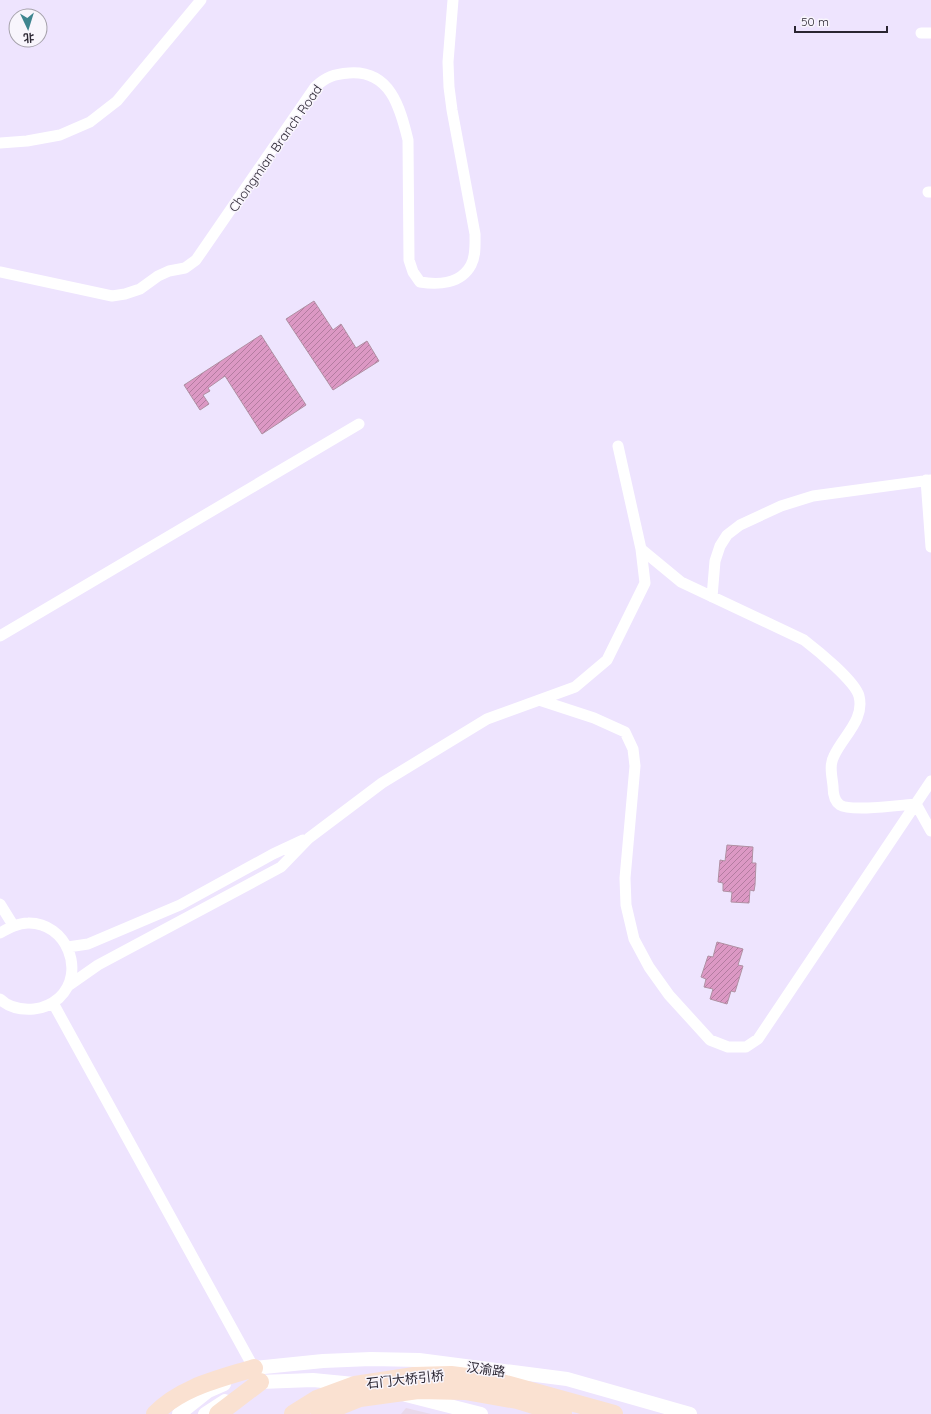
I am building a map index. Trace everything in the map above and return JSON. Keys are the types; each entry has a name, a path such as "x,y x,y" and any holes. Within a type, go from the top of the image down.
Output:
{"main road":[{"path":"155,1414 161,1407 180,1394 204,1384 257,1375"},
{"path":"218,1414 257,1375"},
{"name":"石门大桥引桥","path":"293,1414 317,1399 355,1385 414,1376 452,1375 490,1380 614,1414"},
{"name":"石门大桥引桥","path":"320,1414 360,1398 418,1390 472,1392 517,1400 563,1414"}],"street":[{"path":"0,143 27,141 60,135 90,122 117,101 201,0"},
{"name":"Chongmian Branch Road","path":"0,272 112,296 125,294 140,288 163,274 185,268 196,260 315,87 324,79 340,74 355,73 372,76 385,86 396,102 403,121 408,140 409,260 413,272 420,282 433,284 448,282 462,276 471,266 475,252 475,234 449,87 448,47 453,0"},
{"path":"0,636 359,424"},
{"path":"68,986 98,965 281,867 309,838 382,783 487,720 575,687 607,660 645,583 641,549 618,446"},
{"path":"712,597 715,561 720,546 727,535 740,525 781,506 813,496 928,480 931,547"},
{"path":"641,549 681,582 804,640 815,648 854,685 859,696 859,711 855,723 833,756 831,768 834,795 840,804 850,808 916,804"},
{"path":"539,700 594,718 625,732 633,749 635,766 625,878 626,905 634,939 649,967 669,995 710,1040 728,1047 746,1047 758,1039 931,780"},
{"path":"916,804 931,831"},
{"path":"68,947 88,944 180,905 273,854 309,838"},
{"path":"0,904 13,926"},
{"path":"0,933 13,926 29,922 45,926 58,934 68,947 72,960 72,973 68,986 62,995 53,1003 40,1008 26,1010 12,1007 0,999"},
{"path":"53,1003 257,1375 208,1392 179,1414"},
{"path":"0,1011 12,1007"},
{"name":"汉渝路","path":"205,1414 257,1375 324,1361 371,1359 419,1360 567,1379 690,1414"},
{"name":"汉渝路","path":"257,1375 360,1385 413,1396 481,1414"}],"shaded area":[{"path":"406,1408 431,1414 401,1414"}],"building":[{"path":"314,301 333,330 341,324 356,348 367,341 379,361 333,390 286,319"},
{"path":"261,335 306,405 262,434 225,376 208,388 210,391 203,395 209,404 200,410 184,385"},
{"path":"727,845 753,847 752,863 756,863 755,885 754,891 750,890 749,903 731,902 732,892 723,891 723,883 718,882 720,860 725,861"},
{"path":"717,942 743,949 738,965 743,966 735,992 731,991 727,1004 710,999 713,989 704,987 706,979 701,977 708,956 713,957"}]}
